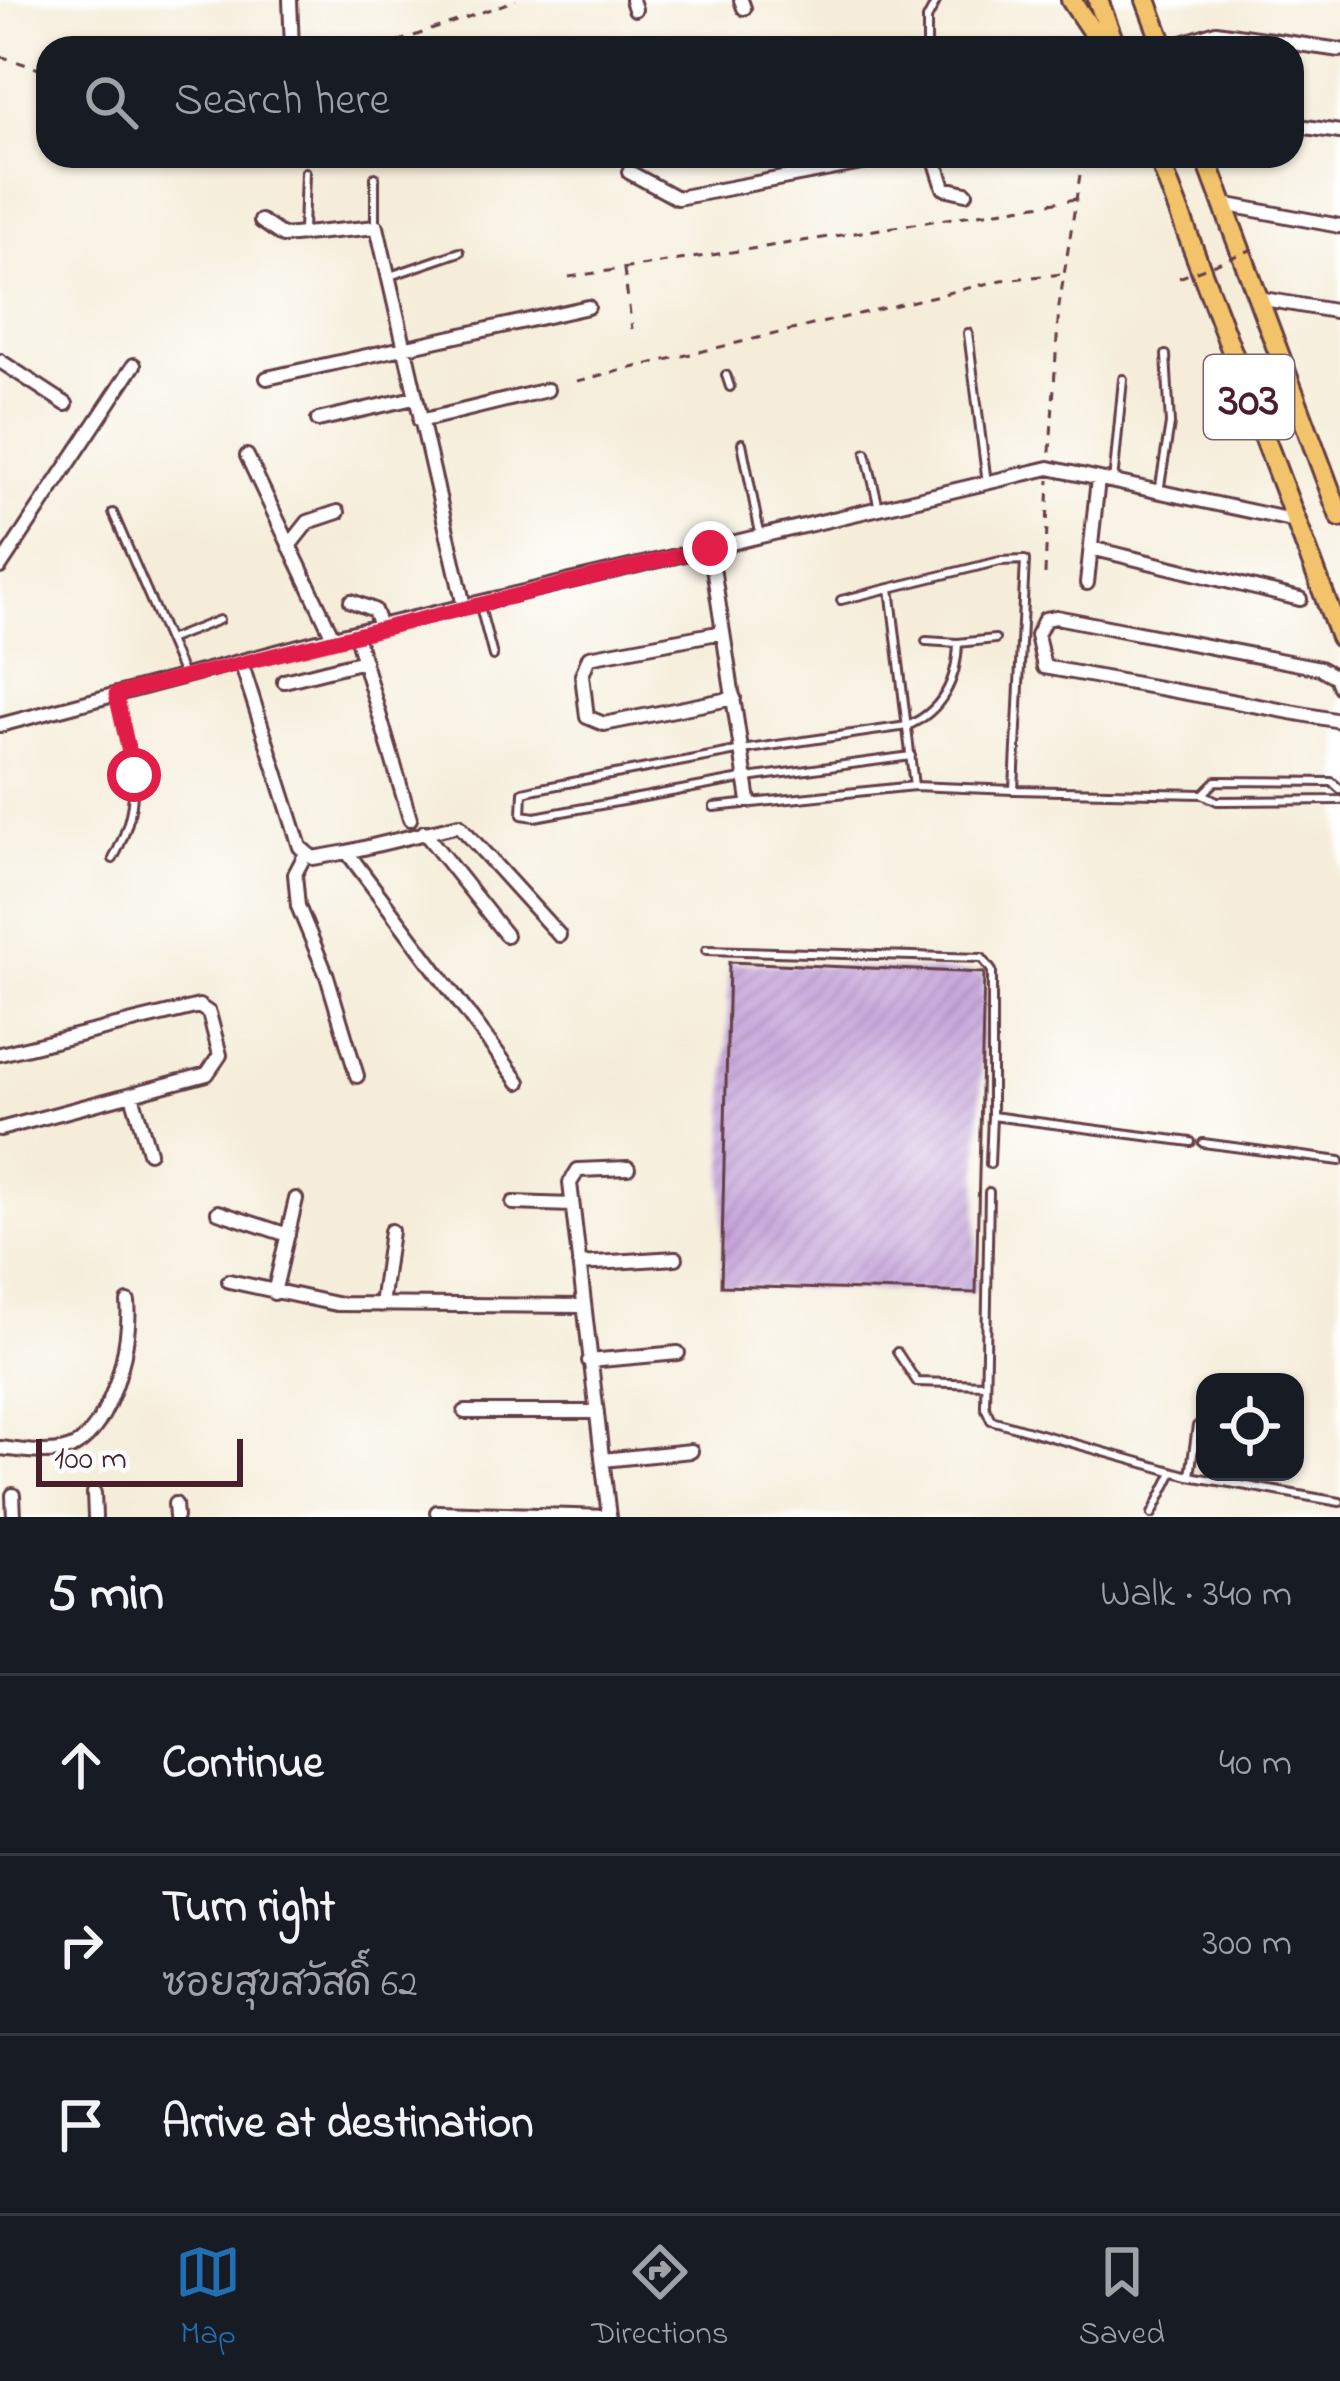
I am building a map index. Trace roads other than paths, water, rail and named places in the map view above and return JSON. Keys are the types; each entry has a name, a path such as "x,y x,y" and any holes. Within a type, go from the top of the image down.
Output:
{"main road":[{"path":"1071,0 1095,36"},
{"path":"1098,0 1112,36"},
{"path":"1146,0 1160,36"},
{"name":"303","path":"1163,168 1340,638"},
{"name":"303","path":"1209,168 1340,517"}],"street":[{"path":"290,0 292,36"},
{"path":"1203,36 1216,32 1244,36"},
{"path":"1304,45 1340,50"},
{"path":"1304,127 1340,132"},
{"path":"629,172 677,198 835,168"},
{"path":"938,168 944,188 966,193"},
{"path":"1223,204 1340,226"},
{"path":"261,221 277,233 302,235 375,226 464,606"},
{"path":"1258,298 1340,312"},
{"path":"266,378 588,307"},
{"path":"0,361 66,404"},
{"path":"0,567 134,364"},
{"path":"420,421 547,390"},
{"path":"318,420 414,398"},
{"path":"247,456 333,638"},
{"path":"0,725 380,626 1049,468 1296,521"},
{"path":"1087,583 1098,479"},
{"path":"289,546 308,522 338,512"},
{"path":"710,548 749,801"},
{"path":"1091,548 1300,599"},
{"path":"351,601 374,610 380,626"},
{"path":"1340,687 1336,677 1320,668 1056,617 1045,619 1037,635 1044,667 1340,721"},
{"path":"356,632 410,819"},
{"path":"723,632 590,657 582,675 587,717 604,724 734,698"},
{"path":"284,681 364,661"},
{"path":"241,662 305,855 295,874 298,906 327,976 357,1076"},
{"path":"305,855 347,852 459,825 559,935"},
{"path":"424,832 506,935"},
{"path":"347,852 519,1082"},
{"path":"0,1054 181,1006 199,1006 209,1013 220,1054 207,1074 0,1129"},
{"path":"132,1095 149,1152"},
{"path":"437,1511 609,1517 570,1183 578,1170 628,1168"},
{"path":"274,1293 296,1199"},
{"path":"513,1204 572,1205"},
{"path":"218,1212 288,1234"},
{"path":"381,1305 392,1232"},
{"path":"579,1264 676,1258"},
{"path":"229,1281 336,1304 584,1306"},
{"path":"0,1448 64,1450 82,1440 124,1366 128,1302"},
{"path":"590,1361 678,1353"},
{"path":"465,1412 597,1412"},
{"path":"603,1460 691,1451"},
{"path":"94,1493 94,1517"},
{"path":"13,1495 14,1517"}],"lane":[{"path":"927,36 927,19 938,0"},
{"path":"302,235 305,172"},
{"path":"375,177 375,226"},
{"path":"386,277 412,273 460,252"},
{"path":"968,333 987,483"},
{"path":"1159,492 1170,424 1166,355"},
{"path":"726,375 730,387"},
{"path":"1113,483 1123,379"},
{"path":"742,443 760,536"},
{"path":"866,453 879,508"},
{"path":"113,513 184,677"},
{"path":"841,600 1000,561 1025,560 1014,790"},
{"path":"890,588 914,786"},
{"path":"479,602 493,656"},
{"path":"168,640 219,620"},
{"path":"926,641 994,639"},
{"path":"911,756 746,778 536,817 522,814 519,796 528,790 742,750 907,726 925,718 957,678 958,643"},
{"path":"113,859 133,819 137,792 116,694"},
{"path":"1203,794 1216,781 1332,782 1340,788"},
{"path":"714,807 914,786 1203,794 1217,801 1340,800"},
{"path":"706,950 969,956 990,962 990,1164"},
{"path":"992,1116 1190,1142"},
{"path":"1203,1143 1340,1161"},
{"path":"988,1192 986,1384 991,1420 1190,1476 1340,1502"},
{"path":"897,1352 917,1382 986,1384"},
{"path":"1190,1476 1196,1433"},
{"path":"1152,1514 1173,1472"}]}
